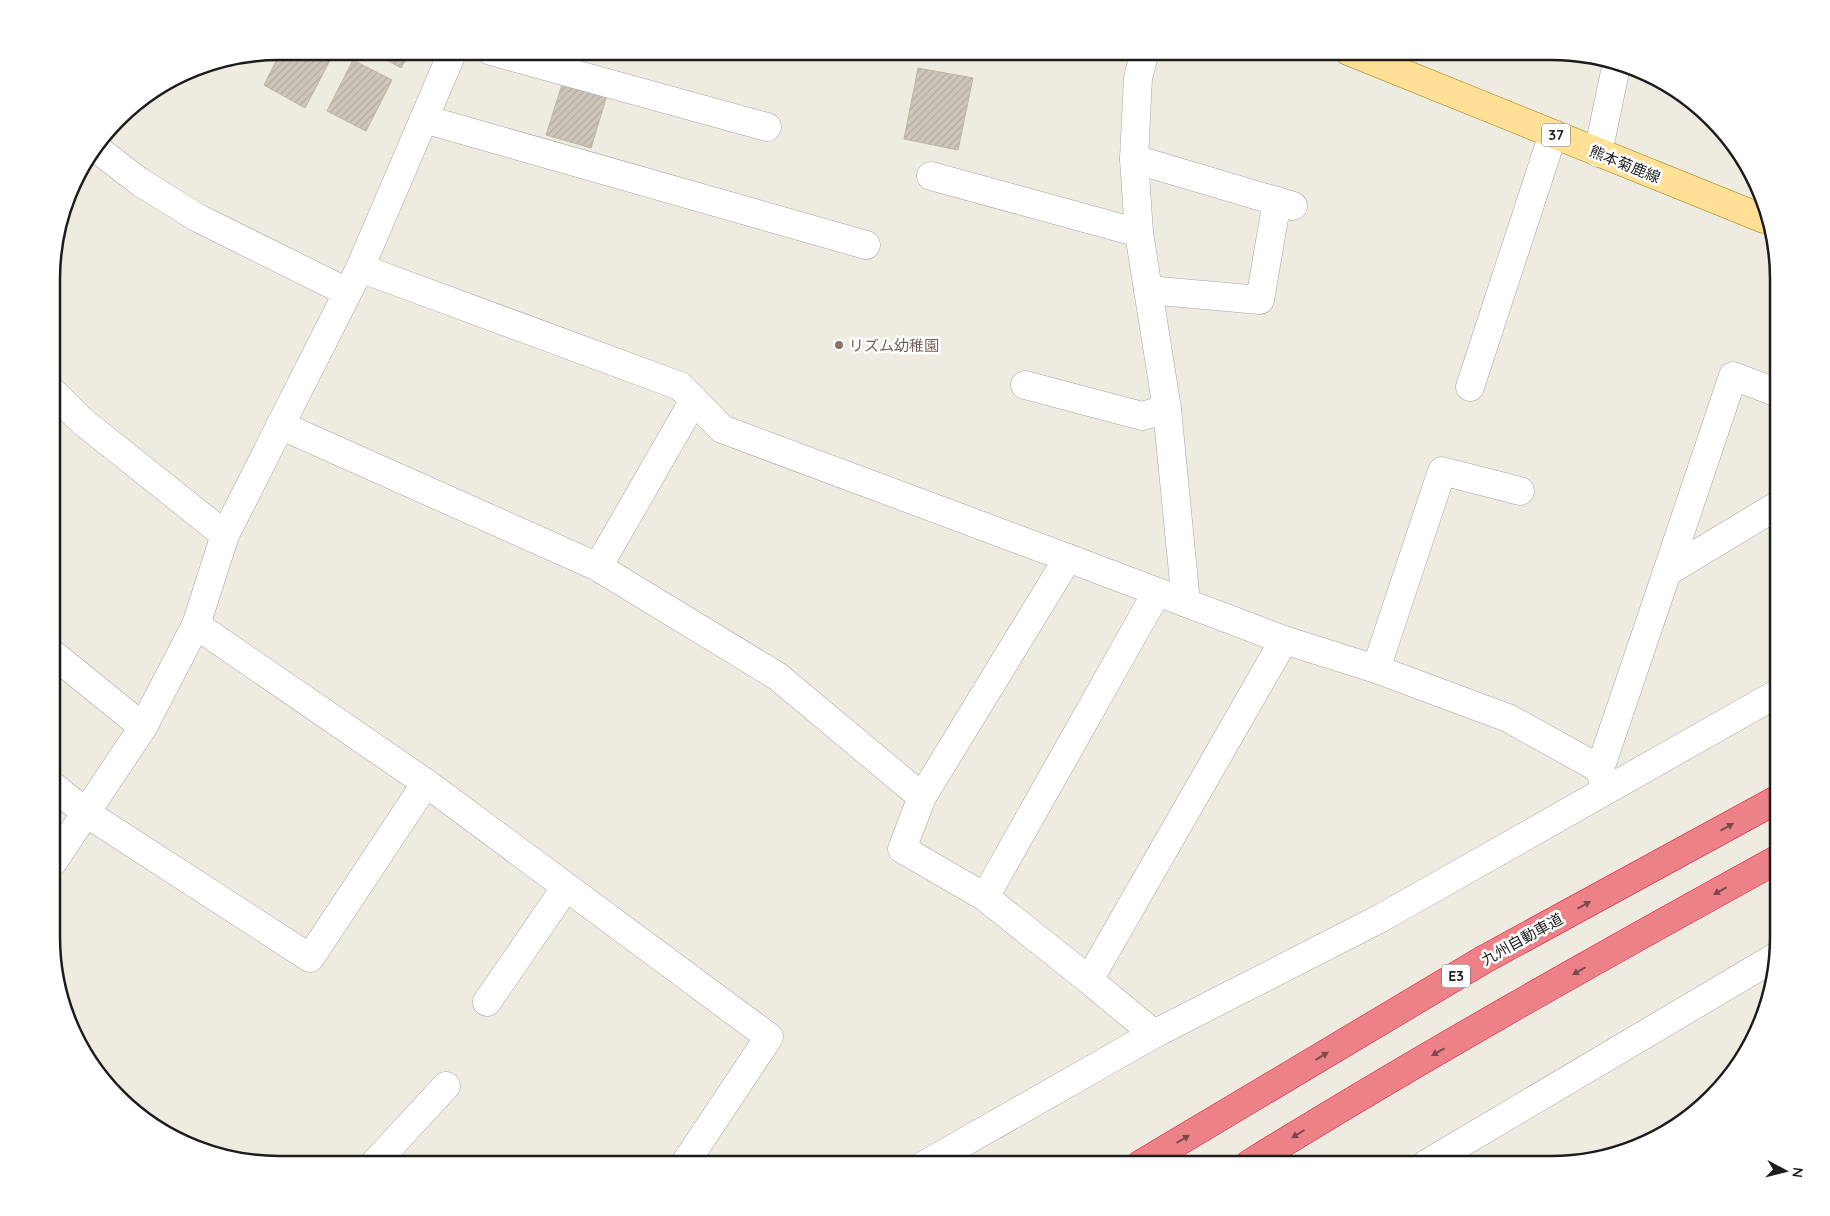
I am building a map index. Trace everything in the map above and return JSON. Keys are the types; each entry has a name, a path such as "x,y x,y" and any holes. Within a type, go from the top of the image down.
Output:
{"highway":[{"name":"九州自動車道","path":"1154,1156 1482,960 1770,803"},
{"path":"1263,1156 1364,1094 1661,923 1770,863"}],"main road":[{"name":"熊本菊鹿線","path":"1370,60 1761,218"}],"street":[{"path":"60,852 143,727 196,625 225,535 360,268 449,60"},
{"path":"524,60 767,127"},
{"path":"1143,60 1138,78 1134,159 1139,234 1167,409 1186,603"},
{"path":"1598,153 1615,70"},
{"path":"424,119 866,245"},
{"path":"1470,388 1553,134"},
{"path":"101,152 140,182 198,218 348,292"},
{"path":"1134,159 1286,204 1260,300 1148,290"},
{"path":"931,176 1139,234"},
{"path":"360,268 680,386 722,429 1284,640 1376,669 1508,718 1602,779"},
{"path":"1602,779 1667,572 1733,376 1770,390"},
{"path":"1026,384 1142,416 1167,409"},
{"path":"60,399 82,421 225,535"},
{"path":"598,567 694,400"},
{"path":"280,425 598,567 777,676 922,797"},
{"path":"1376,669 1442,471 1520,491"},
{"path":"1667,572 1770,510"},
{"path":"1068,558 922,797 902,849 985,897 1154,1034"},
{"path":"985,897 1157,592"},
{"path":"196,625 426,783 769,1037 690,1156"},
{"path":"1089,980 1284,640"},
{"path":"60,660 143,727"},
{"path":"938,1156 1154,1034 1381,918 1602,779 1770,697"},
{"path":"60,792 86,813 310,958 426,783"},
{"path":"486,1002 566,887"},
{"path":"1446,1156 1769,961"},
{"path":"381,1156 446,1086"}],"building":[{"path":"276,60 330,60 305,108 264,85"},
{"path":"353,60 392,80 366,131 327,111"},
{"path":"387,60 406,60 401,68"},
{"path":"918,68 973,78 958,150 904,139"},
{"path":"564,78 608,92 591,148 546,135"}],"place":[{"name":"リズム幼稚園","path":"839,345"}]}
